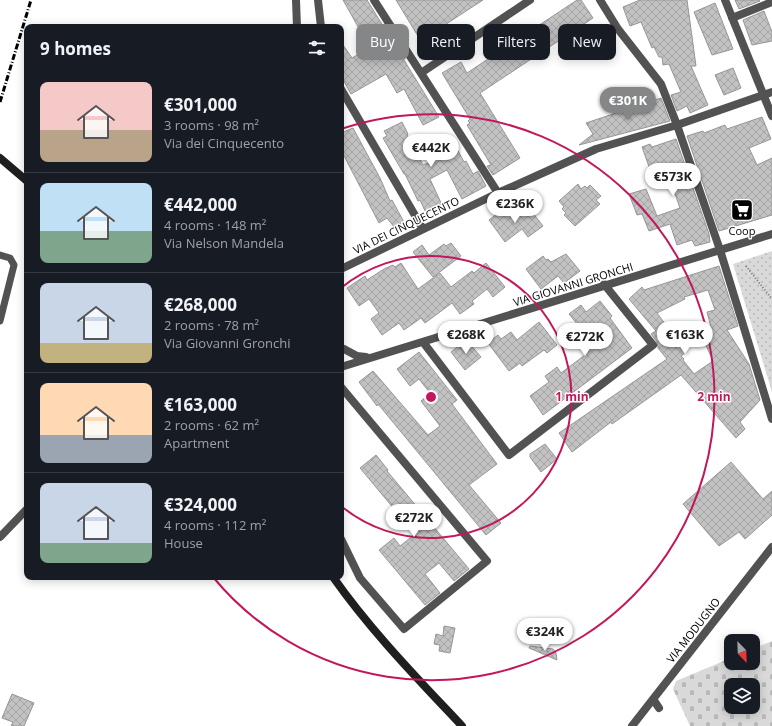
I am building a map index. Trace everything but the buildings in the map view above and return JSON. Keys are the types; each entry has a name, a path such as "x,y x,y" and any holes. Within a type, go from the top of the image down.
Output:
{"main road":[{"path":"0,158 24,178"},
{"path":"335,580 351,603 404,665 462,726"}],"street":[{"path":"296,0 296,24"},
{"path":"318,0 321,24"},
{"path":"374,0 498,193"},
{"path":"421,73 530,0"},
{"path":"600,0 618,29 661,84 677,125 720,250 772,420"},
{"path":"725,0 772,116"},
{"path":"732,18 772,2"},
{"name":"VIA DEI CINQUECENTO","path":"344,268 498,193 596,149 677,125 762,94 772,92"},
{"path":"344,94 423,229"},
{"name":"VIA GIOVANNI GRONCHI","path":"344,366 604,284 772,234"},
{"path":"423,342 509,455 653,345 604,284"},
{"path":"344,349 357,356 369,358"},
{"path":"344,391 487,561 404,629 360,578 344,545"},
{"path":"0,537 24,512"},
{"name":"VIA MODUGNO","path":"632,726 772,547"},
{"path":"653,699 658,708"}],"lane":[{"path":"0,254 10,258 14,266 0,321"}],"path":[{"path":"746,266 772,299"}],"green space":[{"path":"772,251 772,392 733,264"},
{"path":"772,641 772,726 690,726 673,689 676,681 724,661 724,670 760,670 760,646"}],"railway":[{"path":"0,102 31,0"}],"place":[{"name":"Coop","path":"742,210"}]}
